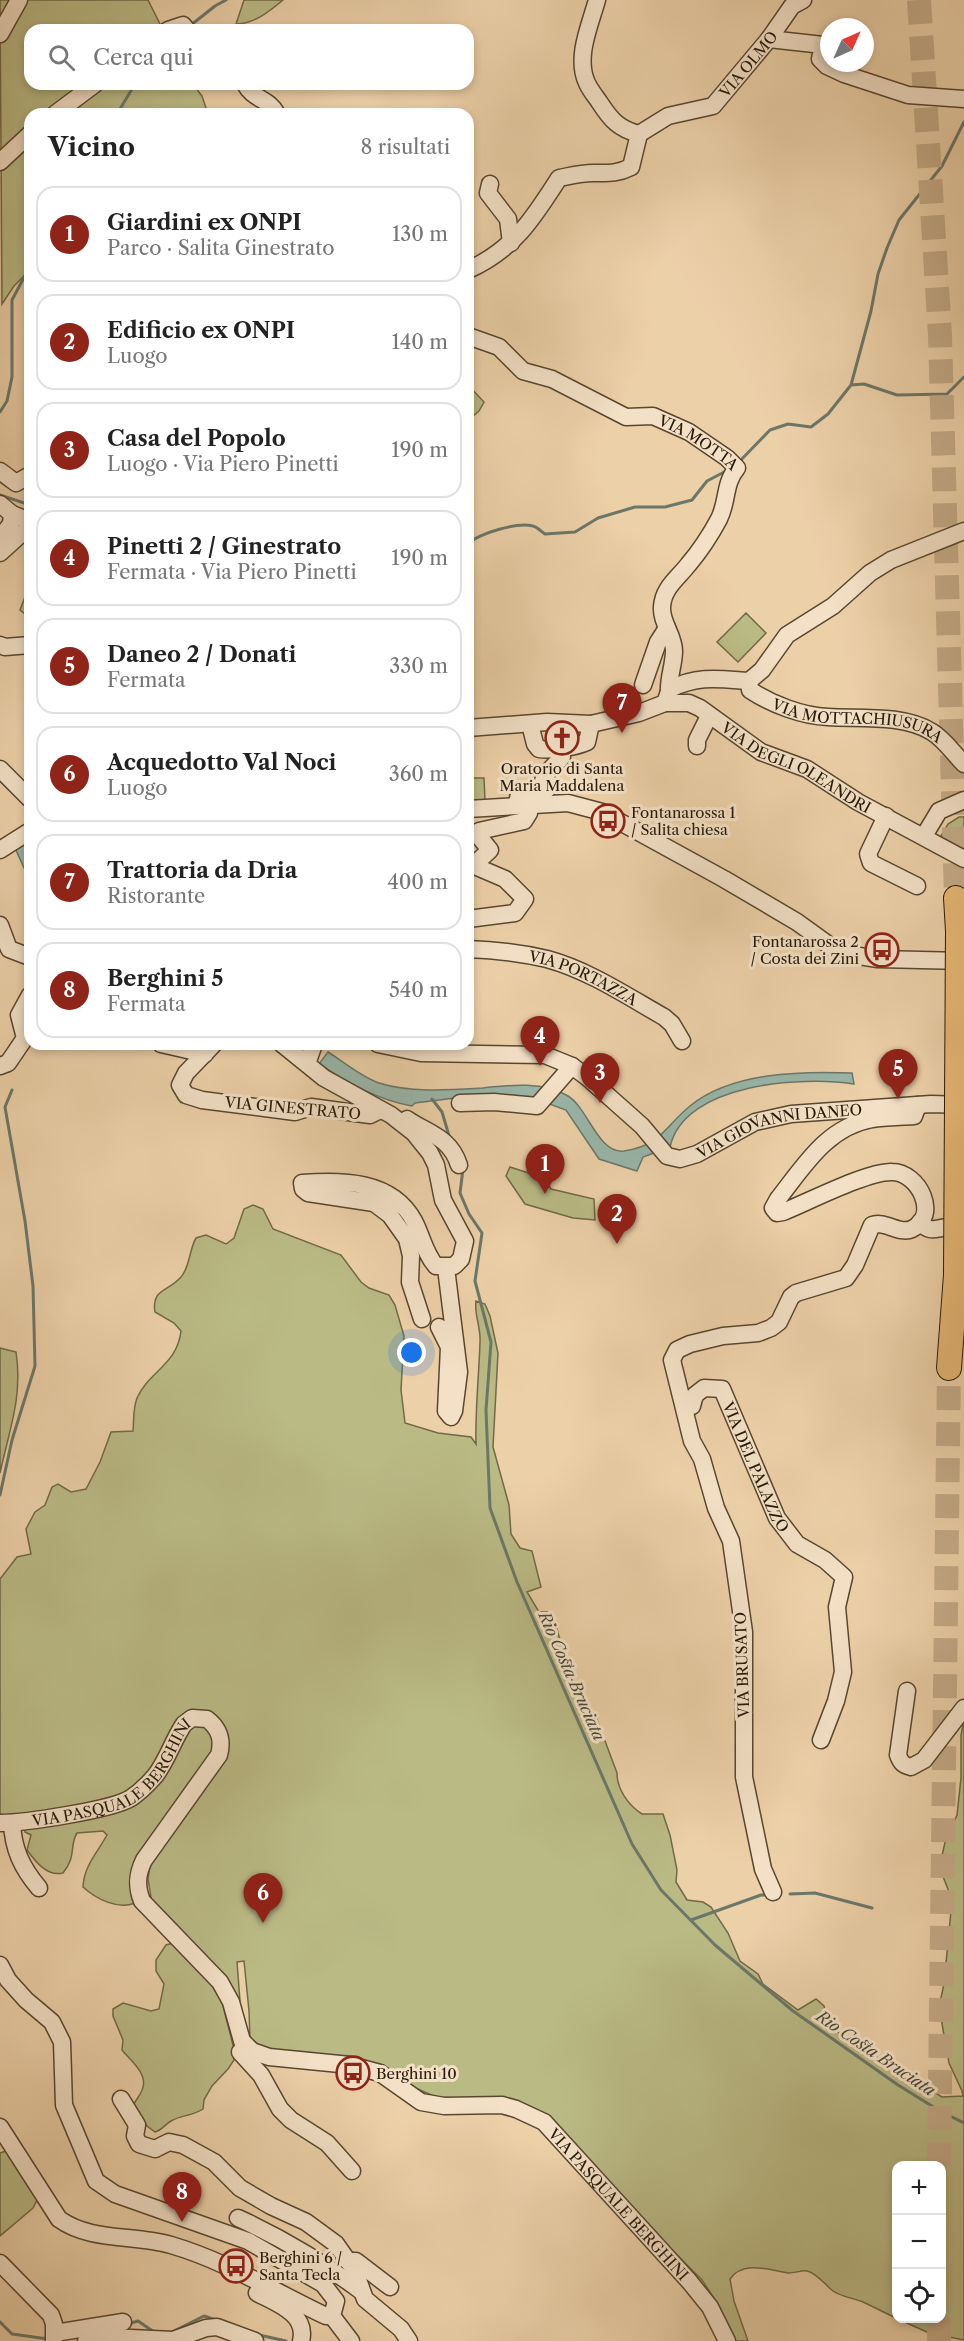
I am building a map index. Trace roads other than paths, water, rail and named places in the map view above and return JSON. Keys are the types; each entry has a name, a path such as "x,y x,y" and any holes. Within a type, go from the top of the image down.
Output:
{"highway":[{"path":"949,1368 956,1275 958,930 956,898"}],"street":[{"path":"0,34 19,0"},
{"path":"474,267 499,253 511,243 528,225 558,178 594,173 611,174 631,167 639,134 623,130 607,114 584,75 582,63 585,42 597,0"},
{"name":"VIA OLMO","path":"639,134 668,116 713,106 769,39 792,6 803,0"},
{"path":"769,39 823,45 820,59 827,66 844,74 908,95 964,99"},
{"path":"64,108 87,90"},
{"path":"248,90 274,108"},
{"path":"0,162 24,140"},
{"path":"490,184 488,193 510,224 511,243"},
{"name":"VIA MOTTA","path":"474,338 499,347 523,371 552,379 626,417 653,416 689,432 735,465 729,477 724,509 717,522 688,565 666,591 662,605 662,617 672,638 674,653 667,697"},
{"path":"0,471 16,483 24,478"},
{"path":"6,509 24,525"},
{"path":"0,538 11,524 6,509"},
{"path":"0,553 24,529"},
{"path":"474,728 547,722 591,724 639,713 667,697 681,684 698,679 749,681 762,670 787,635 826,611 870,573 891,560 964,531"},
{"path":"643,685 658,642 667,628"},
{"path":"0,645 5,647 24,645"},
{"name":"VIA MOTTACHIUSURA","path":"749,681 750,690 763,699 798,711 826,717 864,716 906,722 932,732 962,763"},
{"name":"VIA DEGLI OLEANDRI","path":"667,697 688,703 761,752 807,769 858,802 964,859"},
{"name":"VIA DEGLI OLEANDRI","path":"697,746 697,740 709,716"},
{"path":"530,724 535,744 539,749 575,747 587,742 591,724"},
{"path":"506,807 509,798 536,796 548,790 551,785 543,781 547,773 562,757 558,748"},
{"path":"0,769 24,793"},
{"path":"924,836 939,811 964,800"},
{"path":"474,808 568,803 602,812 797,922 840,953 848,956 896,960 964,961"},
{"path":"474,918 515,913 525,899 505,879 478,868 477,864 490,849 477,834 480,831 524,821 530,806"},
{"name":"VIA DEGLI OLEANDRI","path":"886,816 868,854 871,863 917,886"},
{"path":"4,848 24,835"},
{"path":"0,925 9,949 24,955"},
{"name":"VIA PORTAZZA","path":"474,949 495,950 548,960 577,971 664,1017 672,1024 682,1041"},
{"path":"24,1006 19,1015 24,1028"},
{"path":"0,1066 8,1064 24,1044"},
{"name":"VIA GINESTRATO","path":"208,1050 186,1073 180,1084 186,1095 202,1100 296,1112 311,1107 370,1115 380,1110"},
{"name":"VIA GINESTRATO","path":"289,1050 324,1078 391,1115 414,1133 430,1152 436,1165 443,1200 465,1241 461,1259 454,1266 446,1268"},
{"path":"307,1065 312,1050"},
{"path":"407,1050 421,1053 444,1050"},
{"path":"459,1103 494,1102 537,1106 572,1066 545,1055 464,1050"},
{"name":"VIA GIOVANNI DANEO","path":"572,1066 594,1082 644,1128 667,1156 680,1159 697,1154 755,1122 791,1114 918,1105 964,1105"},
{"path":"324,1078 336,1079 361,1094 393,1108 433,1133 451,1148 464,1166 449,1158 425,1133 414,1133"},
{"path":"686,1408 672,1360 678,1350 710,1338 765,1331 775,1326 785,1312 791,1297 796,1293 846,1278 855,1265 872,1225 877,1223 904,1230 913,1228 920,1222 925,1204 923,1194 918,1185 895,1172 868,1177 783,1212 777,1213 773,1208 834,1133 852,1124 871,1119 914,1116 918,1105"},
{"path":"422,1319 410,1282 411,1256 407,1239 390,1215 374,1203 308,1193 303,1189 302,1183 335,1180 357,1183 391,1197 410,1214 420,1233 429,1259 436,1266 446,1268 459,1372 454,1411 451,1417 446,1411 449,1347 439,1327"},
{"path":"920,1222 927,1229 935,1231 950,1226 964,1230"},
{"name":"VIA DEL PALAZZO","path":"686,1408 692,1406 695,1395 704,1388 723,1389 769,1499 785,1531 797,1544 825,1560 844,1577 837,1607 843,1672 836,1701 821,1740"},
{"name":"VIA BRUSATO","path":"686,1408 687,1426 692,1441 702,1460 716,1508 731,1541 744,1632 744,1777 763,1869 773,1892"},
{"path":"908,1691 898,1755 905,1766 911,1767 924,1760 964,1708"},
{"name":"VIA PASQUALE BERGHINI","path":"39,1888 18,1859 13,1836 6,1823 119,1803 131,1798 156,1775 184,1724 192,1718 207,1719 214,1724 221,1738 219,1755 144,1860 138,1875 138,1890 142,1901 220,1982 231,2002 238,2032 245,2046 269,2057 350,2065 380,2073 421,2102 444,2106 502,2105 544,2122 689,2281 710,2307 727,2341"},
{"path":"0,1965 14,1987 52,2022 62,2042 64,2105 96,2181 115,2194 248,2241 323,2284 336,2301 332,2316 339,2341"},
{"name":"VIA PASQUALE BERGHINI","path":"245,2046 240,2052 261,2075 280,2109 291,2120 327,2143 352,2171"},
{"path":"121,2099 137,2125 135,2136 139,2144 155,2149 169,2142 183,2145 214,2162 240,2188 271,2206 306,2222 336,2244 355,2271 364,2299 401,2329 409,2341"},
{"path":"0,2127 59,2219 69,2226 107,2236 170,2245 265,2284 326,2316 332,2316"},
{"path":"237,2218 285,2241 331,2269 361,2291"},
{"path":"348,2261 356,2261 390,2287"},
{"path":"214,2262 212,2272 250,2289 296,2317 301,2326 301,2341"},
{"path":"0,2263 51,2315 55,2337 123,2322"},
{"path":"332,2316 351,2341"},
{"path":"86,2341 110,2337 173,2340 218,2326 255,2341"}],"waterway":[{"path":"192,24 226,0"},
{"path":"121,108 131,90"},
{"path":"851,385 871,311 878,274 899,220 942,166 964,122"},
{"path":"0,412 7,401 12,377 12,300 24,277"},
{"path":"738,463 770,430 788,424 811,427 828,414 851,385 864,384 897,395 947,394 964,377"},
{"path":"474,539 490,532 526,525 538,528 545,534 575,532 598,518 635,507 665,507 692,500 707,481 728,470"},
{"path":"0,495 24,503"},
{"path":"0,1495 12,1440 35,1366 33,1286 25,1221 5,1107 12,1090"},
{"name":"Rio Costa Bruciata","path":"432,1099 442,1112 450,1139"},
{"name":"Rio Costa Bruciata","path":"463,1169 460,1193 469,1214 482,1233 475,1281 491,1342 486,1410 490,1508 517,1582 632,1844 661,1890 715,1945 793,2011 898,2085 964,2123"},
{"path":"790,1894 815,1893 872,1908"},
{"path":"691,1920 761,1895 768,1895"},
{"path":"170,2333 204,2316 216,2320"},
{"path":"128,2324 138,2321 154,2332"},
{"path":"0,2322 12,2334 48,2339"},
{"path":"259,2335 286,2341"}],"tunnel":[{"path":"919,0 940,335 956,898"},
{"path":"939,2161 949,1368"},
{"path":"939,2323 939,2341"}],"place":[{"name":"Trattoria da Dria","path":"622,733"},
{"name":"Oratorio di Santa Maria Maddalena","path":"562,738"},
{"name":"Fontanarossa 1 / Salita chiesa","path":"608,821"},
{"name":"Fontanarossa 2 / Costa dei Zini","path":"882,950"},
{"name":"Pinetti 2 / Ginestrato","path":"540,1066"},
{"name":"Daneo 2 / Donati","path":"898,1099"},
{"name":"Casa del Popolo","path":"600,1103"},
{"name":"Giardini ex ONPI","path":"545,1194"},
{"name":"Edificio ex ONPI","path":"617,1244"},
{"name":"Acquedotto Val Noci","path":"263,1923"},
{"name":"Berghini 10","path":"353,2073"},
{"name":"Berghini 5","path":"182,2222"},
{"name":"Berghini 6 / Santa Tecla","path":"236,2266"}]}
